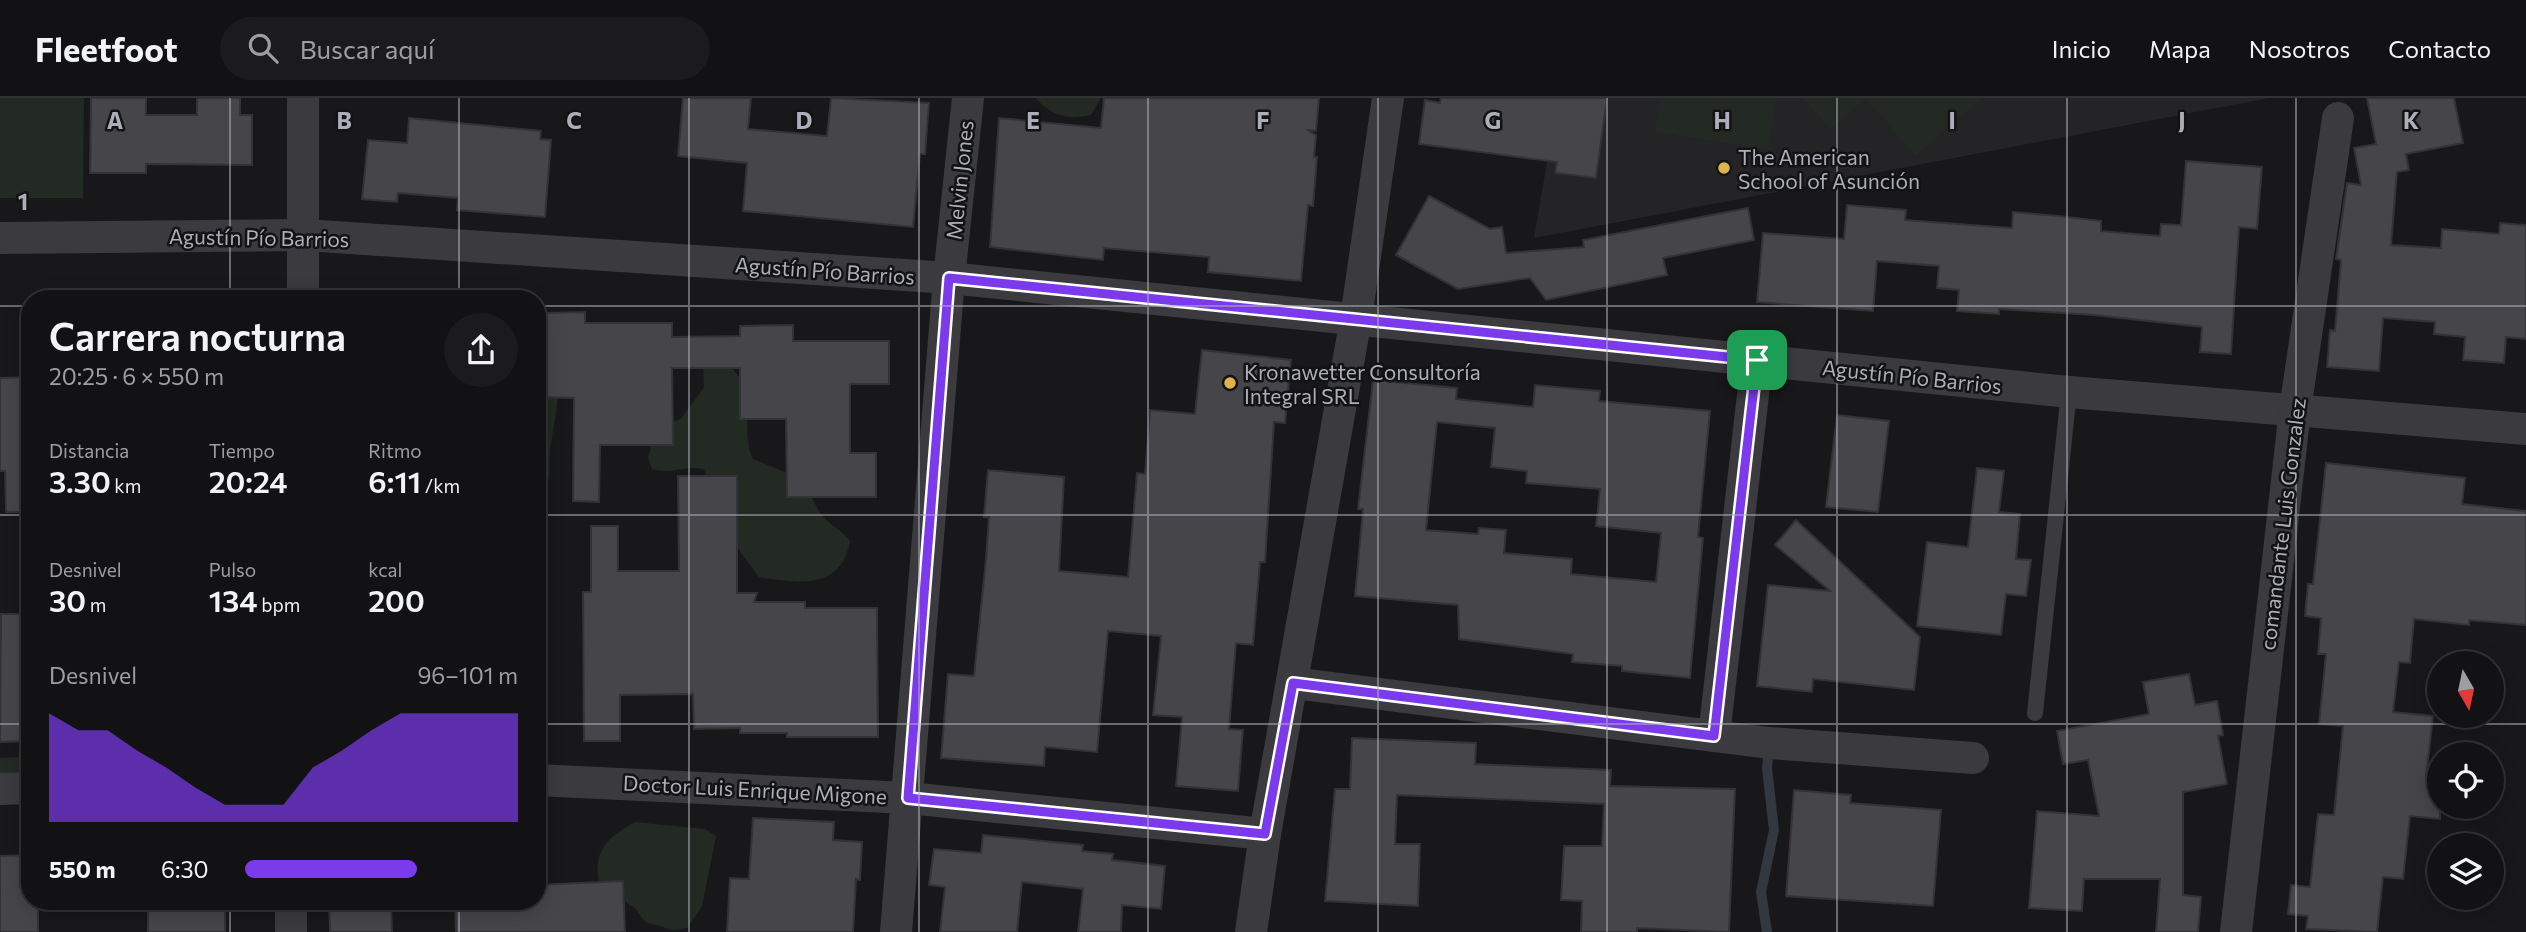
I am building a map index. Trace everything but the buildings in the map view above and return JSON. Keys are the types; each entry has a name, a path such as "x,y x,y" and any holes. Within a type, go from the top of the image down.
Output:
{"street":[{"path":"303,98 303,290"},
{"name":"Melvin Jones","path":"895,932 949,278 968,98"},
{"path":"1251,932 1265,834 1356,318 1388,98"},
{"name":"comandante Luis Gonzalez","path":"2236,932 2295,410 2338,118"},
{"name":"Agustín Pío Barrios","path":"0,238 305,235 949,278 2069,392 2526,429"},
{"path":"1714,736 1757,360"},
{"path":"1293,683 1783,744 1973,758"},
{"name":"Doctor Luis Enrique Migone","path":"546,780 908,798 1265,834"},
{"path":"0,789 21,788"},
{"path":"291,910 291,932"}],"lane":[{"path":"2035,713 2069,392"}],"shaded area":[{"path":"0,98 84,98 83,198 0,198"},
{"path":"1036,98 1101,98 1091,115 1076,117 1054,113"},
{"name":"The American School of Asunción","path":"1558,98 2269,98 1534,238"},
{"path":"1661,98 1777,98 1768,150 1655,132"},
{"path":"1803,98 1865,98 1831,129"},
{"path":"1871,98 1981,98 1916,155 1868,101"},
{"path":"716,356 735,371 743,384 749,449 753,459 802,479 821,514 850,541 845,557 828,576 803,581 759,577 721,526 704,469 652,469 648,457 652,444 668,423 681,419 704,387 703,360"},
{"path":"546,381 558,391 546,487"},
{"path":"21,757 21,787 0,790 0,758"},
{"path":"635,822 705,829 716,836 702,906 687,928 673,930 645,922 635,908 600,885 598,863 604,847"}],"waterway":[{"path":"1767,932 1761,892 1774,830 1767,768 1769,747"}],"place":[{"name":"The American School of Asunción","path":"1724,168"},
{"name":"Kronawetter Consultoría Integral SRL","path":"1230,383"}],"route":[{"path":"949,278 1757,360 1714,736 1293,683 1265,834 908,798 949,278"}]}
